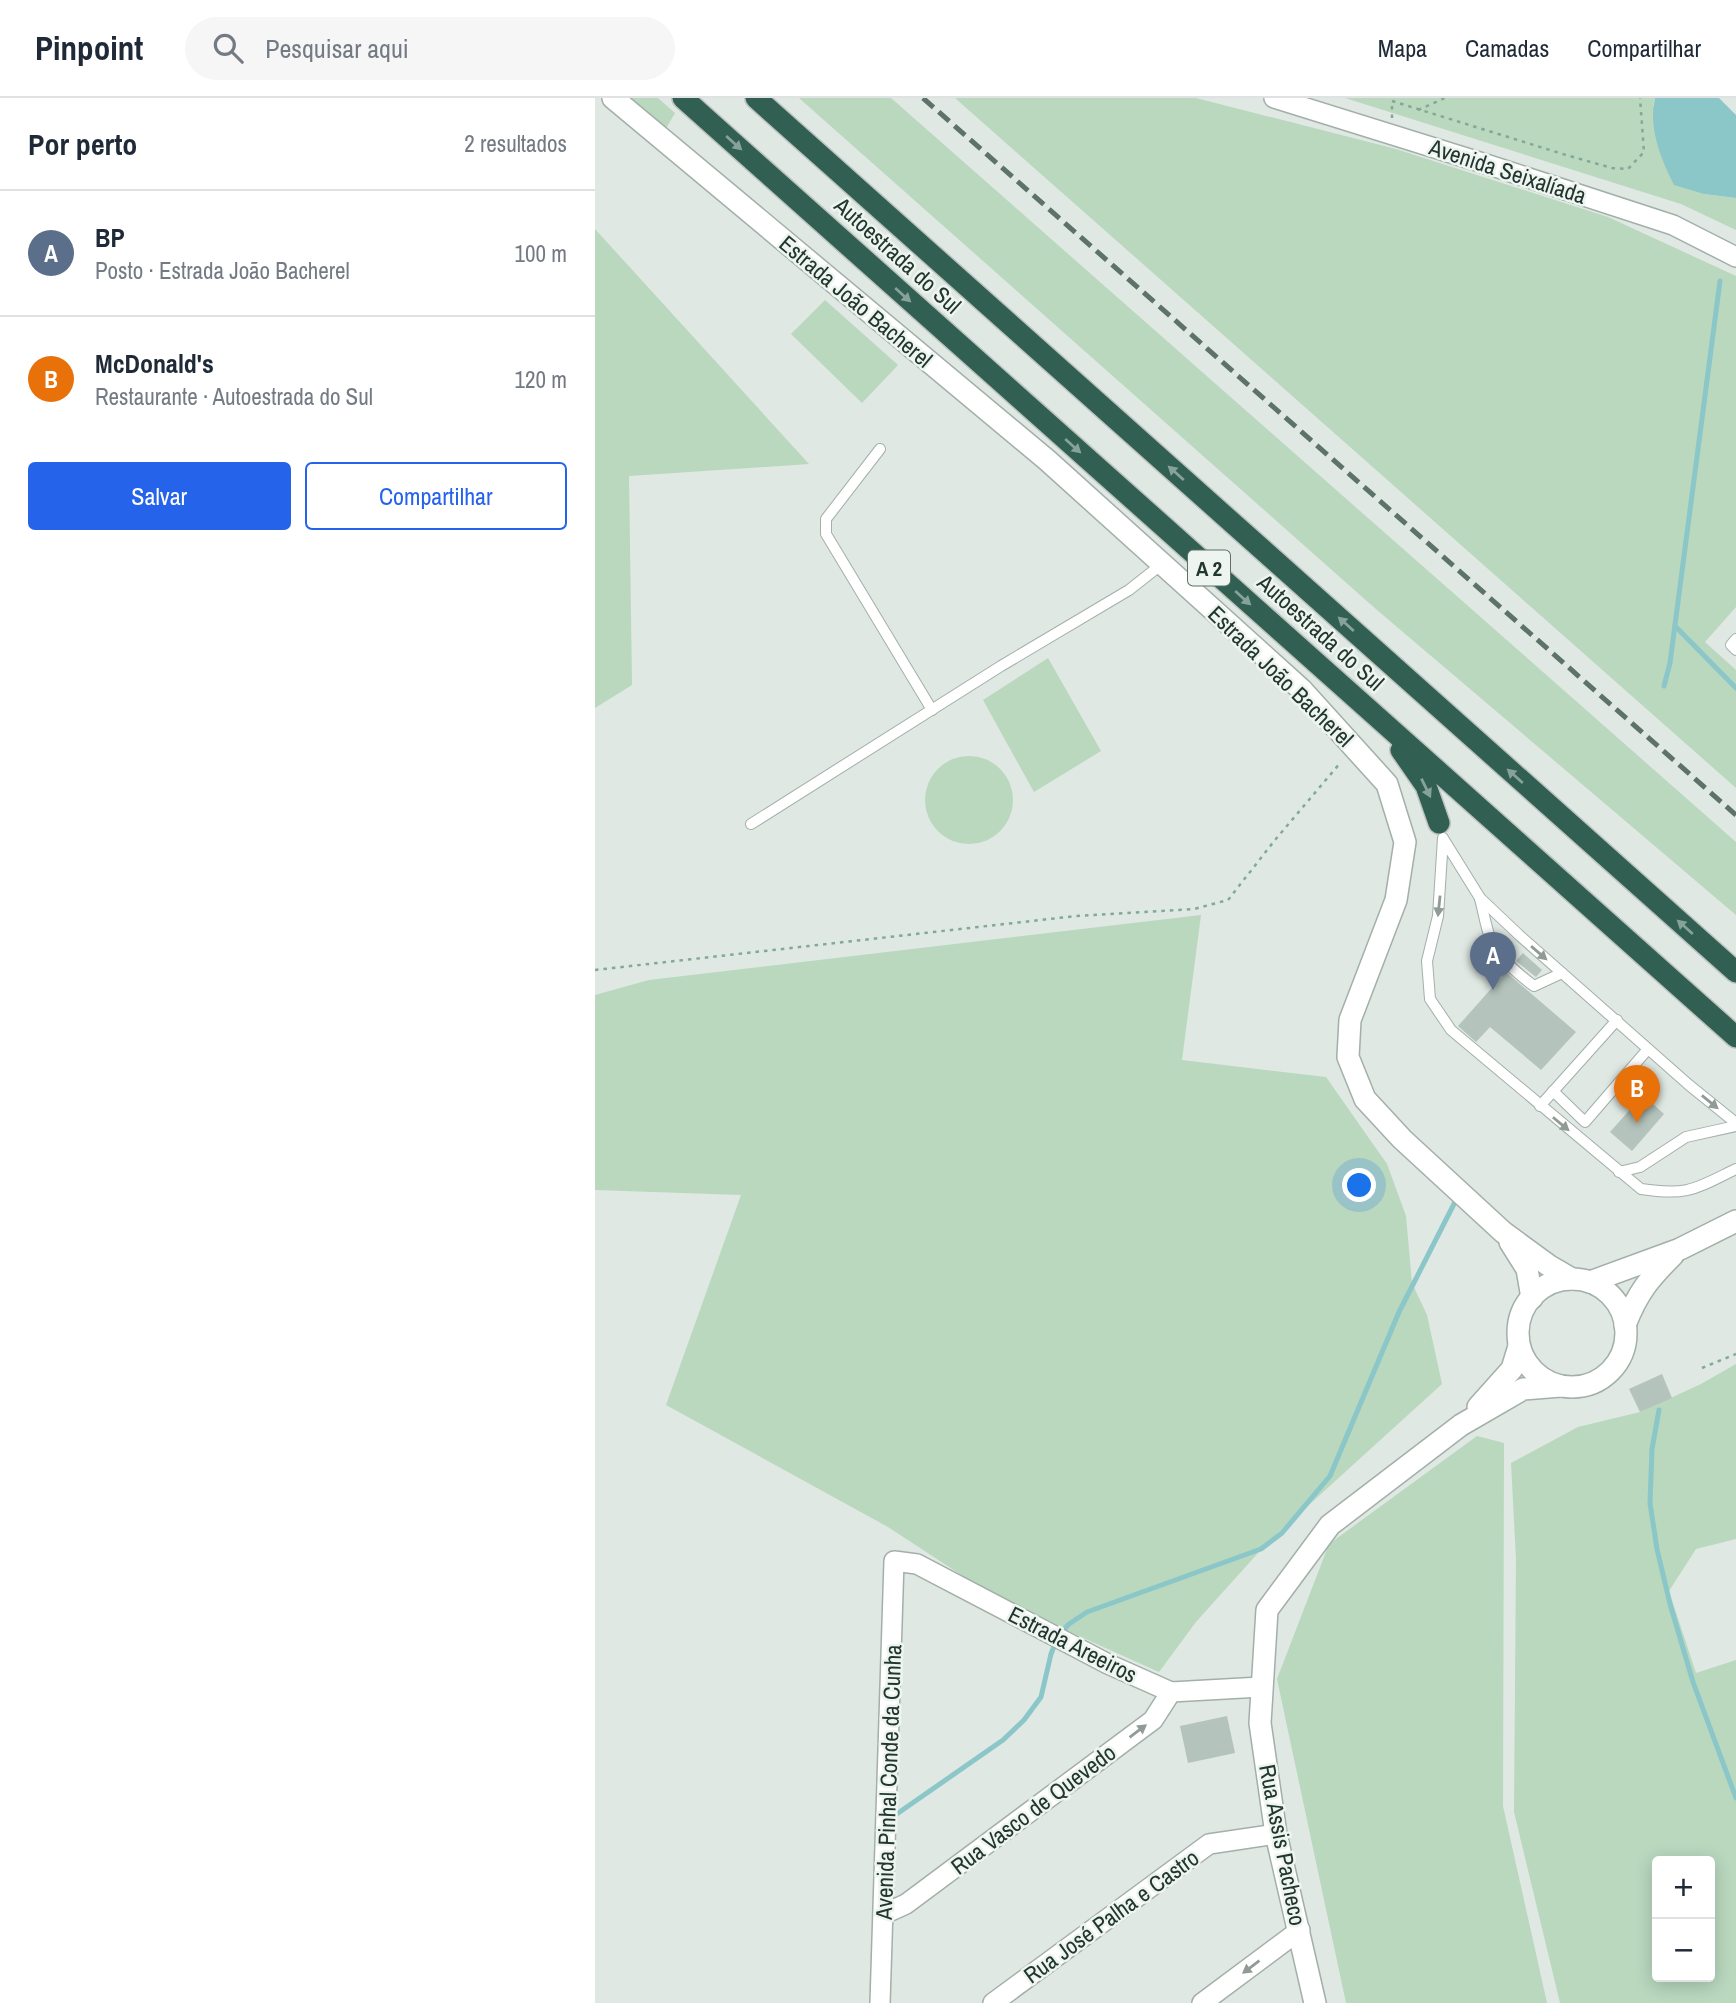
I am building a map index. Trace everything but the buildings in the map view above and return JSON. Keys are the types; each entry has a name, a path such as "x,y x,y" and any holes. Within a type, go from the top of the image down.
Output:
{"highway":[{"name":"Autoestrada do Sul","path":"683,98 1736,1037"},
{"name":"Autoestrada do Sul","path":"755,98 1736,972"},
{"path":"1354,696 1402,751 1426,786 1441,831"}],"street":[{"name":"Estrada João Bacherel","path":"613,98 1047,460 1302,690 1387,783 1405,842 1396,900 1350,1020 1348,1057 1365,1099 1402,1139 1503,1232 1548,1265 1581,1280"},
{"name":"Avenida Seixalíada","path":"1275,98 1673,225 1736,257"},
{"path":"1461,1425 1512,1369 1519,1346 1518,1327 1524,1307 1539,1289 1581,1280 1680,1249 1736,1221"},
{"name":"Estrada João Bacherel","path":"1503,1232 1527,1269 1532,1298"},
{"path":"1461,1425 1523,1389 1573,1387 1592,1383 1612,1368 1622,1352 1625,1325 1636,1297 1650,1278 1680,1249"},
{"path":"1581,1280 1609,1294 1619,1307 1625,1325"},
{"path":"1519,1346 1528,1365 1543,1379 1561,1386"},
{"name":"Rua Assis Pacheco","path":"1315,2003 1276,1834 1260,1723 1267,1610 1329,1525 1461,1425"},
{"name":"Estrada Areeiros","path":"894,1561 916,1564 1108,1664 1171,1692 1261,1687"},
{"name":"Avenida Pinhal Conde da Cunha","path":"880,2003 894,1561"},
{"name":"Rua Vasco de Quevedo","path":"884,1914 906,1904 1153,1720 1171,1692"},
{"name":"Rua José Palha e Castro","path":"993,2003 1209,1844 1276,1834"},
{"path":"1202,2003 1300,1930"}],"lane":[{"path":"880,449 826,519 826,534 932,710"},
{"path":"751,824 1129,590 1162,564"},
{"path":"1736,639 1731,645 1736,650"},
{"path":"1441,831 1479,895 1519,935 1736,1125"},
{"path":"1441,831 1439,916 1427,961 1430,999 1451,1030 1641,1189 1669,1193 1693,1190 1736,1168"},
{"path":"1479,895 1491,941 1508,964 1534,986 1562,973"},
{"path":"1539,1105 1616,1020"},
{"path":"1553,1091 1585,1122 1649,1049"},
{"path":"1619,1172 1640,1167 1686,1137 1736,1125"}],"path":[{"path":"1417,110 1445,98"},
{"path":"1392,120 1392,101 1601,165 1628,169 1644,152 1640,98"},
{"path":"595,970 1062,917 1194,909 1228,900 1275,840 1355,747"},
{"path":"1702,1368 1736,1354"}],"green space":[{"path":"628,98 658,98 675,113 665,130"},
{"path":"799,98 891,98 1736,842 1736,915 1377,610"},
{"path":"955,98 1196,98 1396,149 1608,217 1736,276 1736,607 1705,642 1736,670 1736,788"},
{"path":"1345,98 1655,98 1653,105 1704,194 1736,198 1736,230 1681,204"},
{"path":"595,229 809,464 629,476 632,685 595,708"},
{"path":"825,300 898,365 862,403 791,334"},
{"path":"1048,658 1101,751 1034,792 983,700"},
{"path":"969,756 986,760 1000,769 1009,783 1013,800 1009,817 1000,831 986,840 969,844 952,840 938,831 929,817 925,800 929,783 938,769 952,760"},
{"path":"1201,915 1182,1060 1326,1077 1387,1164 1406,1216 1412,1283 1427,1315 1442,1384 1267,1543 1196,1622 1159,1672 1001,1601 888,1527 666,1405 741,1195 595,1190 595,995 649,980"},
{"path":"1736,1364 1736,1539 1696,1549 1669,1591 1696,1673 1736,1660 1736,2003 1560,2003 1514,1812 1516,1559 1511,1463 1578,1427 1640,1412 1701,1384"},
{"path":"1477,1436 1504,1443 1503,1806 1547,2003 1346,2003 1277,1679 1329,1544"}],"water":[{"path":"1655,98 1719,98 1736,115 1736,198 1704,194 1674,185 1660,154 1655,132"}],"waterway":[{"path":"1664,686 1670,663 1720,281"},
{"path":"1675,626 1736,688"},
{"path":"891,1818 1003,1740 1024,1720 1041,1697 1051,1654 1058,1636 1069,1624 1087,1612 1261,1549 1282,1533 1330,1476 1399,1312 1456,1200"},
{"path":"1659,1410 1652,1449 1650,1503 1657,1549 1693,1682 1736,1798"}],"railway":[{"path":"923,98 1736,815"}],"place":[{"name":"BP","path":"1493,990"},
{"name":"McDonald's","path":"1637,1123"}]}
